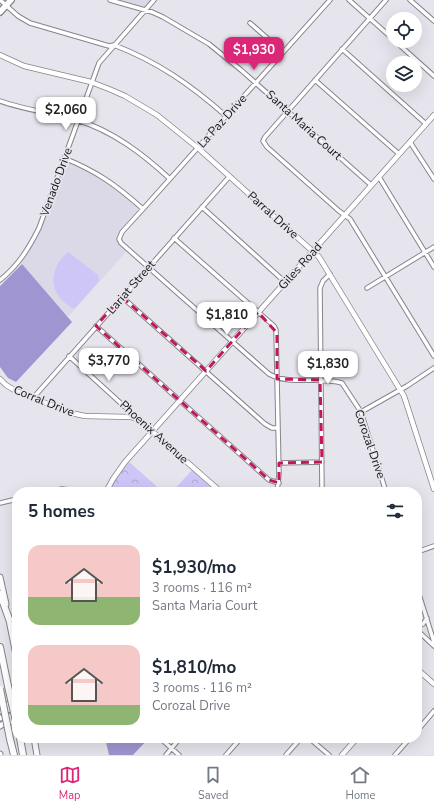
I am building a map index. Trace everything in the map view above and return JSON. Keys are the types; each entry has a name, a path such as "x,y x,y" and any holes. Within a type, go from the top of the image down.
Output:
{"highway":[{"path":"0,594 9,619"},
{"path":"0,647 12,704"},
{"path":"0,689 14,755"},
{"path":"21,743 23,755"}],"main road":[{"path":"0,12 11,0"},
{"path":"0,577 12,634"},
{"path":"0,706 12,703"},
{"path":"0,711 12,709"},
{"path":"0,718 12,716"},
{"path":"0,726 12,721"},
{"path":"35,743 37,755"}],"street":[{"path":"0,0 23,20 30,23 109,46 114,45 134,53 169,71 198,92 226,116"},
{"name":"Santa Maria Court","path":"110,0 152,12 175,23 204,40 256,83 371,185"},
{"name":"Venado Drive","path":"0,280 19,262 30,246 47,208 99,63 154,0"},
{"name":"La Paz Drive","path":"148,267 121,243 120,237 143,209 330,0"},
{"path":"349,0 386,33"},
{"path":"386,0 265,136 264,143 311,187 350,218 434,356"},
{"path":"410,0 434,21"},
{"path":"250,23 283,52"},
{"path":"403,48 434,76"},
{"path":"342,49 426,124"},
{"name":"Parral Drive","path":"0,55 24,66 92,82 125,96 157,114 198,148 313,251 319,257 330,274 400,390 410,414 434,489"},
{"path":"315,80 399,154"},
{"path":"0,100 14,106 78,120 96,127 130,146 170,179"},
{"name":"Giles Road","path":"109,487 118,471 434,115"},
{"path":"410,142 434,179"},
{"path":"64,158 103,176 122,190 143,209"},
{"name":"Lariat Street","path":"33,398 229,176"},
{"path":"379,177 434,267"},
{"path":"202,207 285,282"},
{"path":"174,238 274,326 277,333 278,487"},
{"path":"367,288 434,247"},
{"path":"148,267 269,374 277,378"},
{"path":"322,487 320,288 323,280 330,274"},
{"path":"122,297 269,427 278,428"},
{"path":"96,326 269,480 279,483"},
{"name":"Phoenix Avenue","path":"69,356 215,487"},
{"path":"361,412 400,390 434,368"},
{"name":"Corozal Drive","path":"277,378 320,380 342,383 361,412 384,487"},
{"name":"Corral Drive","path":"0,379 10,387 71,413 79,415 131,417 138,419"},
{"path":"279,463 322,462"},
{"path":"0,503 12,500"},
{"path":"422,550 434,546"},
{"path":"422,603 434,642"},
{"path":"422,624 427,618"},
{"path":"425,637 428,632 429,625"},
{"path":"422,634 434,646"},
{"path":"422,674 434,684"},
{"path":"422,725 434,712"},
{"path":"166,743 179,755"},
{"path":"166,755 176,743"},
{"path":"226,755 237,743"},
{"path":"286,755 297,743"},
{"path":"315,743 329,755"},
{"path":"342,755 353,743"},
{"path":"395,755 406,743"}],"highlighted area":[{"path":"122,297 206,371 258,312 277,333 277,379 320,380 322,462 279,463 279,483 269,480 96,326"}],"shaded area":[{"path":"114,0 151,0 145,7"},
{"path":"65,161 90,172 107,182 138,209 119,231 116,237 119,244 127,251 68,317 21,263 36,239"},
{"path":"22,264 72,322 16,382 8,378 0,367 0,286"},
{"path":"106,743 144,743 133,755 109,755"}],"green space":[{"path":"68,252 98,275 99,281 74,309 59,297 53,282 56,267"},
{"path":"129,462 157,487 112,487 115,480"},
{"path":"192,470 211,487 177,487"}]}
